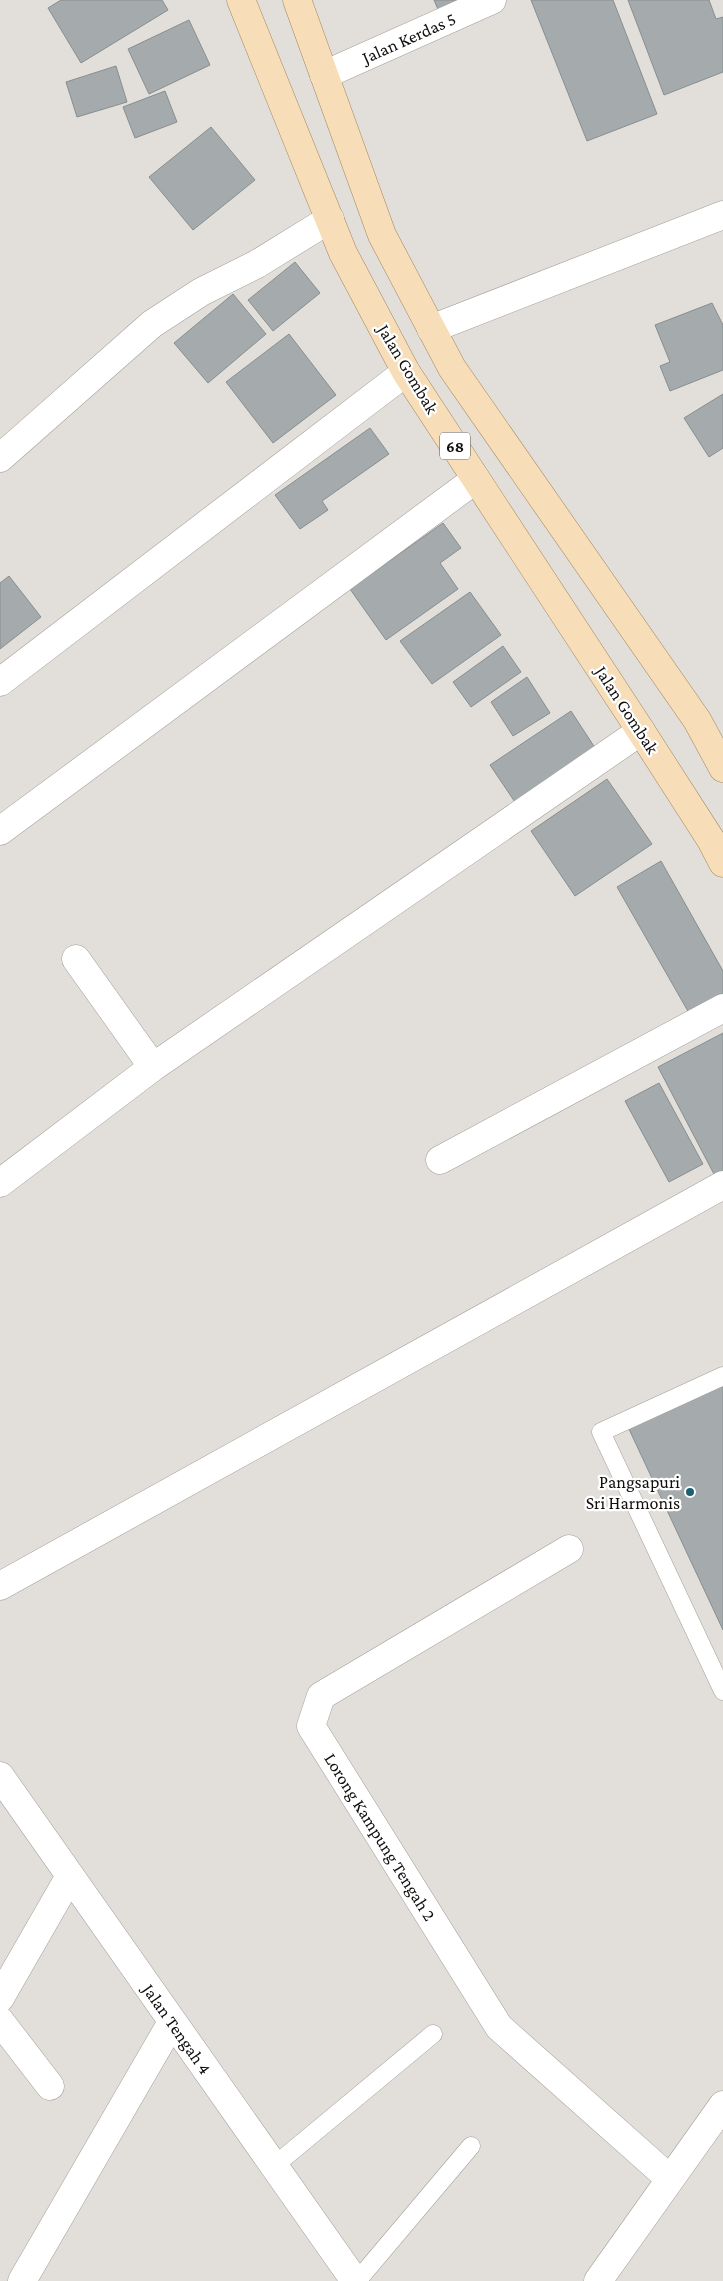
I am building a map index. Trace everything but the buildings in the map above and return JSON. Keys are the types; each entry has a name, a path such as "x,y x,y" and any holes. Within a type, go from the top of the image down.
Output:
{"main road":[{"name":"Jalan Gombak","path":"241,0 343,253 406,372 641,731 711,840 723,863"},
{"name":"68","path":"297,0 382,235 452,368 697,720 723,768"}],"street":[{"name":"Jalan Kerdas 5","path":"324,75 492,0"},
{"path":"431,328 723,215"},
{"path":"0,458 152,324 201,292 257,264 330,219"},
{"path":"0,682 406,372"},
{"path":"0,831 476,479"},
{"path":"0,1183 153,1067 641,731"},
{"path":"76,959 153,1067"},
{"path":"440,1160 723,1008"},
{"path":"0,1586 723,1185"},
{"name":"Lorong Kampung Tengah 2","path":"569,1549 320,1696 311,1726 499,2027 670,2179"},
{"name":"Jalan Tengah 4","path":"0,1776 356,2281"},
{"path":"0,1998 70,1876"},
{"path":"0,2022 50,2086"},
{"path":"22,2281 172,2022"},
{"path":"598,2281 723,2105"}],"lane":[{"path":"723,1376 601,1432 723,1691"},
{"path":"274,2166 433,2034"},
{"path":"356,2281 471,2146"}],"place":[{"name":"Pangsapuri Sri Harmonis","path":"690,1492"}]}
